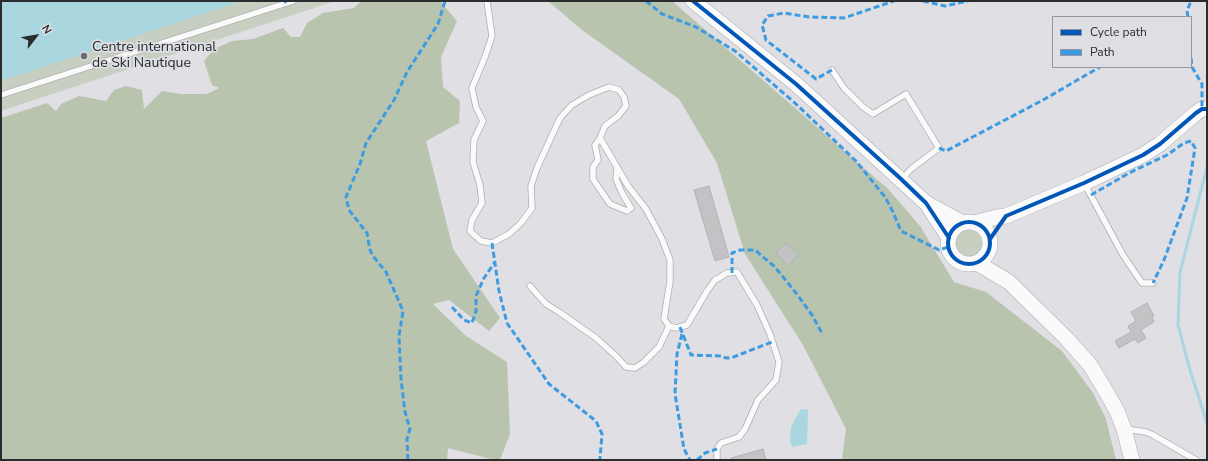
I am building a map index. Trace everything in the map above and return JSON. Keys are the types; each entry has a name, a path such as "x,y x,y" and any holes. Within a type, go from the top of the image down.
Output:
{"main road":[{"path":"693,1 796,84 926,203 949,238"},
{"path":"1006,216 990,243 985,258 977,263 968,265 959,262 953,257 948,247 949,238 954,228 969,223 1006,216 1084,183 1143,155 1160,144 1196,112 1202,109 1207,109"},
{"path":"926,203 969,223 981,226 987,231 990,243 1009,282"},
{"path":"977,263 1009,282 1066,338 1090,366 1117,411 1124,429 1132,460"}],"lane":[{"path":"1,95 292,1"},
{"path":"487,1 492,36 472,88 476,107 483,121 474,140 473,162 480,185 482,203 472,220 470,232 481,241 492,242 509,234 521,223 532,208 531,186 537,168 560,118 572,105 589,95 609,87 619,90 624,97 626,106 618,116 605,126 595,145 598,160 593,167 592,179 610,204 626,211 631,208 616,179 617,168"},
{"path":"832,70 844,88 863,107 873,114 906,94 939,148 910,169 901,180"},
{"path":"600,138 628,186 646,208 662,239 670,260 670,281 664,319 669,326 676,328 687,325 715,280 727,273 738,272 757,305 770,334 779,362 776,380 758,400 745,429 739,437 721,443 717,449 718,460"},
{"path":"1084,183 1123,255 1142,283 1153,283"},
{"path":"530,286 546,304 596,338 616,356 626,368 635,368 644,362 659,346 669,326"},
{"path":"1124,429 1146,432 1196,460"}],"green space":[{"name":"Centre international de Ski Nautique","path":"1,1 335,1 1,111"},
{"path":"361,1 440,1 457,21 441,57 443,87 460,101 459,123 426,141 453,249 500,318 489,331 449,300 433,304 466,336 507,362 510,434 500,460 448,448 447,460 1,460 1,118 47,103 56,111 61,104 79,96 106,101 114,90 126,86 142,90 144,109 162,91 181,94 207,94 219,88 212,85 204,61 214,49 232,41 253,39 283,28 291,37 300,37 307,23 323,13 354,8"},
{"path":"548,1 672,1 888,189 920,226 954,282 986,292 1062,351 1093,393 1106,419 1116,460 842,460 846,429 803,345 745,254 717,163 679,99 582,30"},
{"path":"969,227 978,230 982,234 985,243 982,252 978,256 969,259 960,256 956,252 953,243 956,234 960,230"}],"water":[{"path":"1,1 242,1 1,81"},
{"path":"801,409 808,410 807,444 793,447 790,442 791,428"}],"building":[{"path":"709,186 729,257 715,261 694,190"},
{"path":"785,243 798,255 788,265 776,253"},
{"path":"1147,303 1154,316 1152,317 1154,322 1141,330 1146,338 1138,343 1135,339 1119,348 1115,341 1131,332 1128,326 1136,321 1131,312"},
{"path":"763,449 766,460 732,460 731,458"}],"waterway":[{"path":"1207,167 1180,272 1178,325 1190,370 1207,423"}],"marked path":[{"path":"408,460 407,439 410,429 405,412 401,379 399,336 403,311 386,272 370,250 367,233 349,210 346,197 360,164 366,143 394,100 407,72 438,24 445,1"},
{"path":"646,1 662,14 696,27 735,51 796,104 856,161 885,197 901,231 939,250 948,247"},
{"path":"832,70 816,79 766,40 762,25 768,16 784,13 809,17 844,18 894,1"},
{"path":"923,1 945,6 968,1"},
{"path":"1188,16 1187,11 1191,1"},
{"path":"1192,67 1202,84 1202,109"},
{"path":"939,148 946,151 1043,100 1098,68"},
{"path":"1091,195 1129,173 1167,155 1184,143 1191,141 1195,148 1187,198 1164,260 1153,283"},
{"path":"492,243 499,291 507,323 549,384 596,421 602,434 599,460"},
{"path":"732,273 732,253 740,250 755,250 775,267 796,293 812,315 823,335"},
{"path":"452,307 464,320 472,323 476,311 476,296 484,278 495,262"},
{"path":"680,327 691,355 721,356 731,358 772,342"},
{"path":"682,334 677,354 675,394 684,449 690,460"},
{"path":"697,460 705,453 717,449"}],"cycle path":[{"path":"693,1 796,84 901,179 926,203 949,238"},
{"path":"990,239 1006,216 1084,183 1143,155 1160,144 1196,113 1202,109 1207,109"},
{"path":"965,222 973,222 981,225 987,231 990,243 987,255 981,261 973,264 965,264 957,261 951,255 948,247 948,239 951,231 957,225 965,222"}],"place":[{"name":"Centre international de Ski Nautique","path":"84,56"}]}
